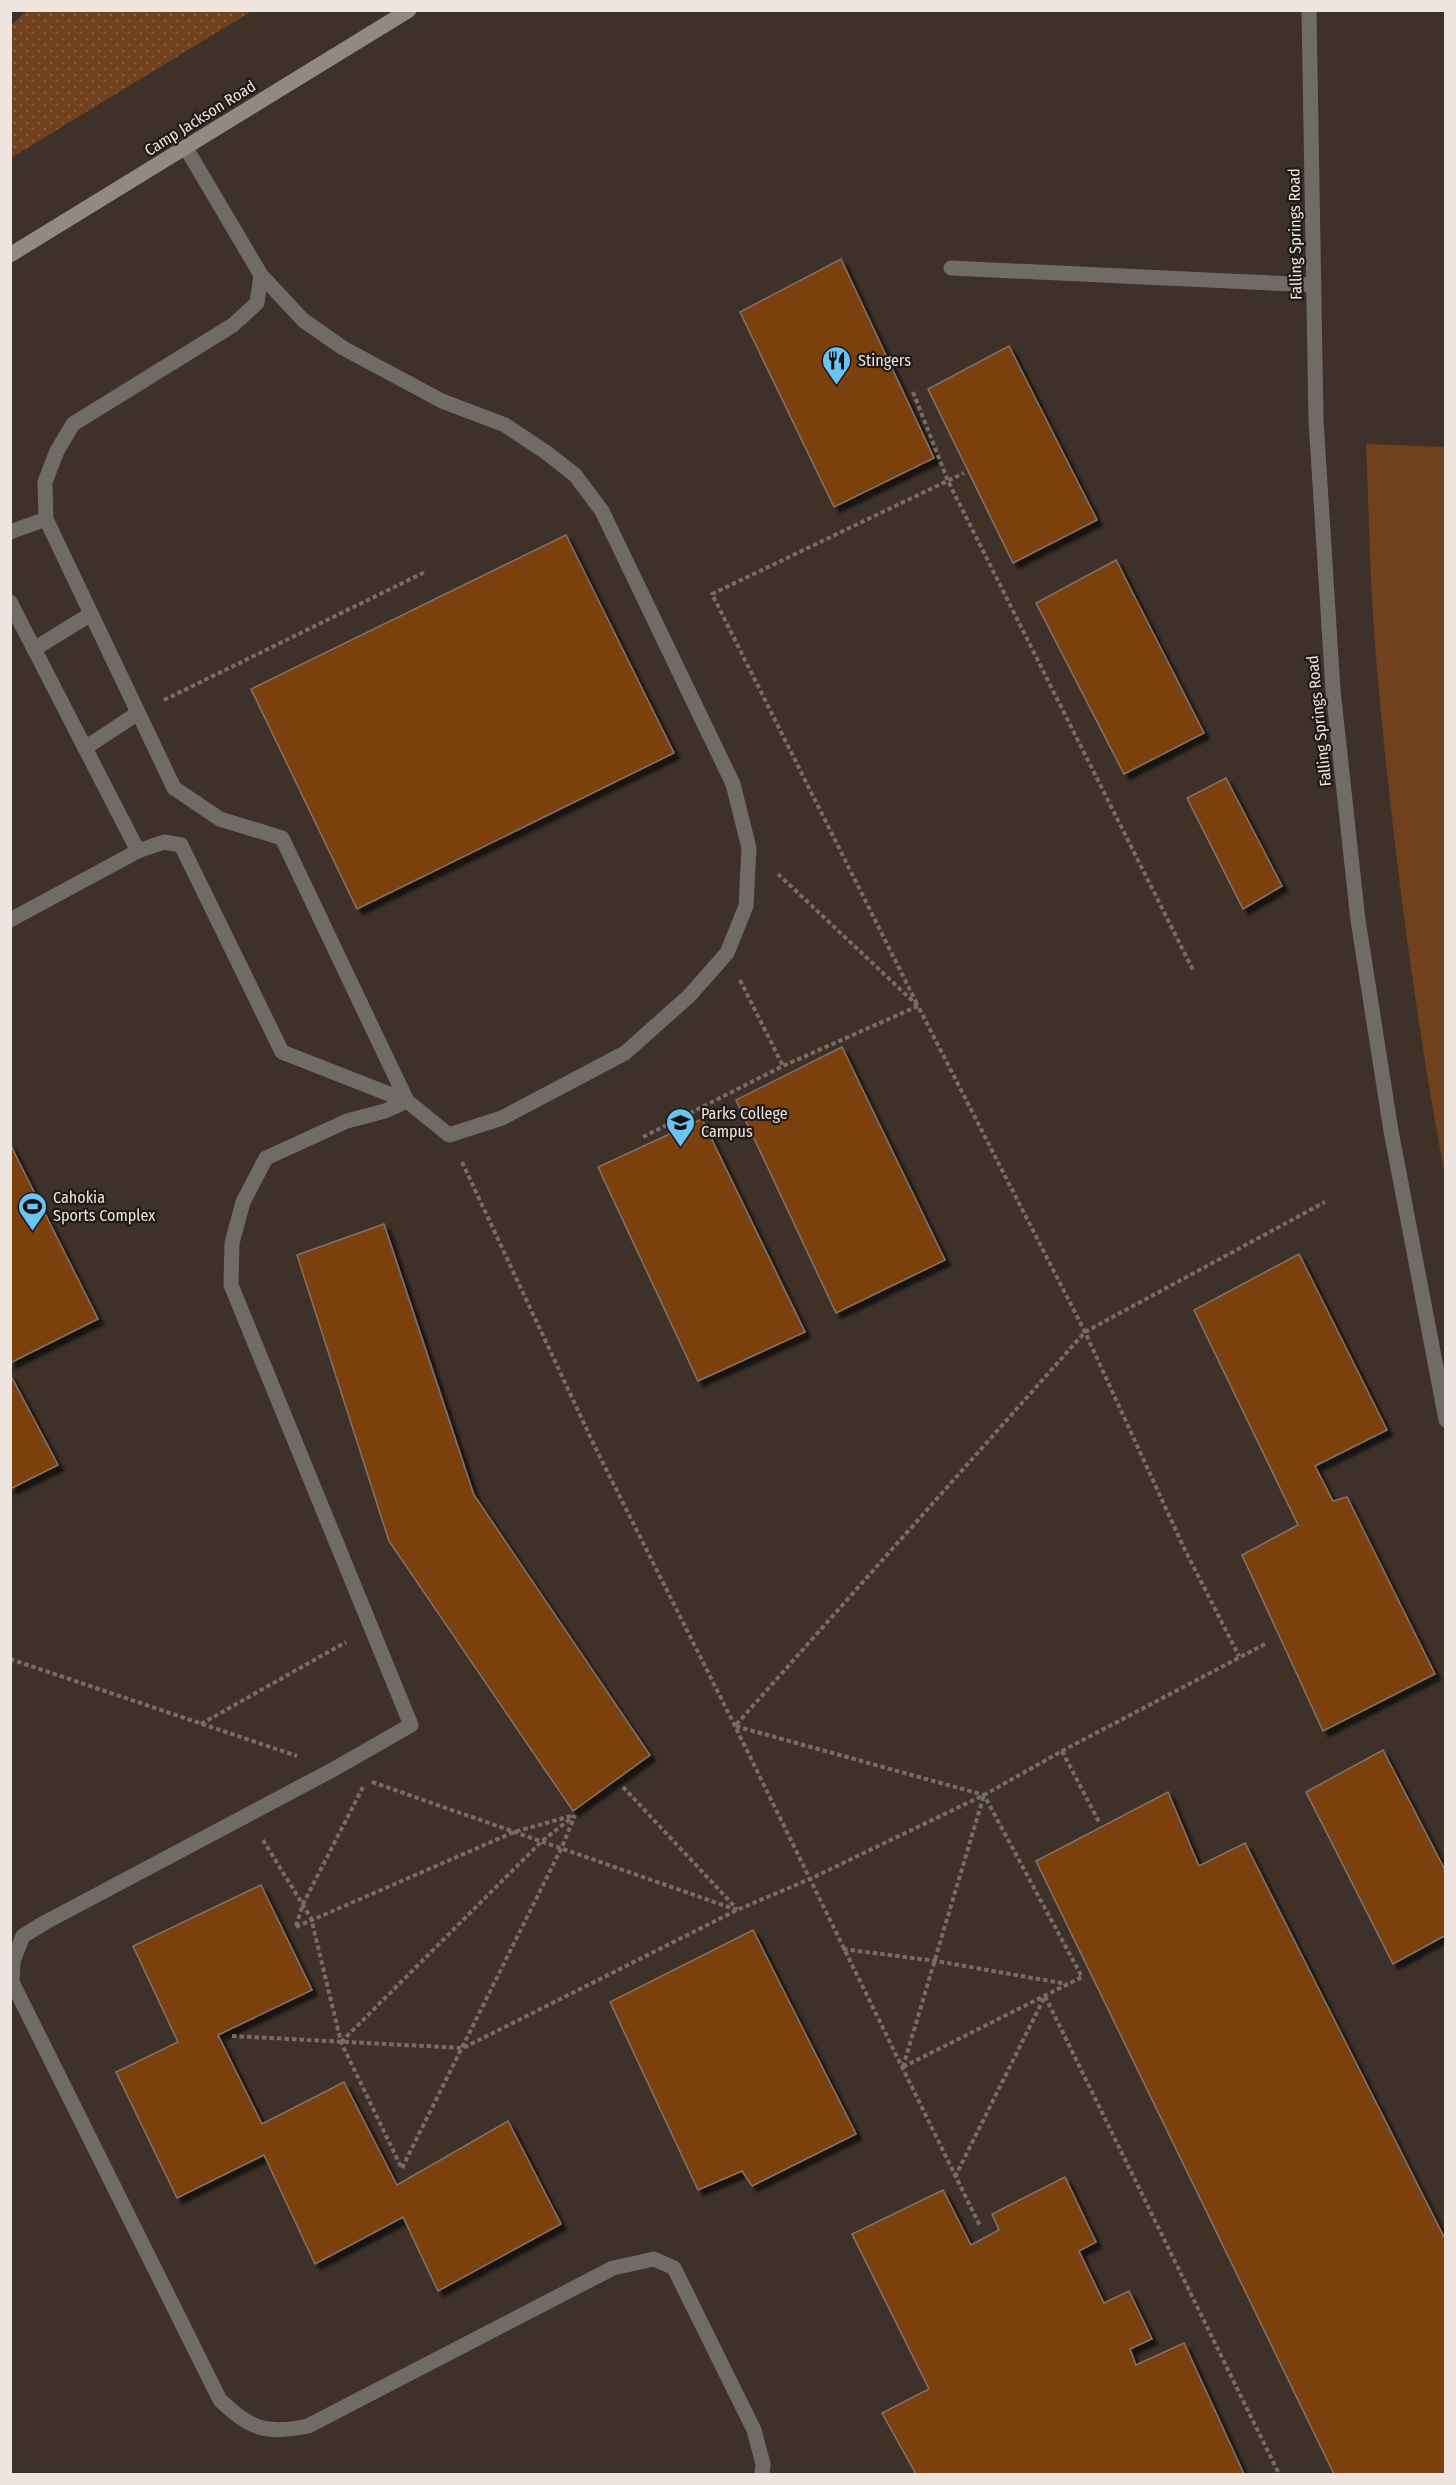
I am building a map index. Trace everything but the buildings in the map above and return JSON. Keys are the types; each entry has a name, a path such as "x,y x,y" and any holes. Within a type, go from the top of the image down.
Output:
{"main road":[{"name":"Camp Jackson Road","path":"10,255 409,10"}],"street":[{"name":"Falling Springs Road","path":"1309,10 1316,420 1333,690 1357,909 1391,1131 1446,1420"},
{"path":"10,920 138,851 164,842 181,845 282,1052 407,1101 449,1135 502,1118 625,1053 689,996 727,953 746,906 749,848 733,784 602,511 575,475 505,425 442,401 343,348 303,320 261,275 186,148"},
{"path":"951,267 1314,285"},
{"path":"261,275 257,303 233,325 73,424 57,451 45,482 46,519 174,788 220,819 282,838 407,1101"},
{"path":"10,532 46,519"},
{"path":"10,602 138,851"},
{"path":"34,649 91,614"},
{"path":"85,748 138,712"},
{"path":"407,1101 385,1111 347,1121 266,1158 243,1202 232,1243 231,1285 411,1725 334,1769 246,1814 23,1936 13,1961 12,1982 220,2400 240,2419 257,2427 283,2431 308,2426 613,2268 654,2259 674,2268 754,2430 763,2464 762,2475"}],"path":[{"path":"913,392 948,482 1194,972"},
{"path":"964,473 712,594 918,1006 1085,1332 1184,1548 1239,1656"},
{"path":"138,712 425,572"},
{"path":"749,848 918,1006"},
{"path":"727,953 783,1066"},
{"path":"643,1137 783,1066 918,1006"},
{"path":"449,1135 595,1447 735,1726 980,2226"},
{"path":"735,1726 1085,1332 1325,1202"},
{"path":"201,1724 355,1638"},
{"path":"232,2036 463,2048 737,1910 810,1879 984,1795 1062,1751 1265,1644"},
{"path":"735,1726 984,1795 1082,1977 903,2067"},
{"path":"1062,1751 1099,1822"},
{"path":"367,1780 303,1904 296,1927 311,1918 514,1832 575,1815"},
{"path":"623,1787 737,1910"},
{"path":"903,2067 984,1795"},
{"path":"246,1814 311,1918 341,2042 402,2168 463,2048 575,1815"},
{"path":"341,2042 542,1841 575,1815"},
{"path":"843,1949 936,1961 1068,1984"},
{"path":"955,2177 1045,1996"},
{"path":"1045,1996 1279,2475"}],"shaded area":[{"path":"27,11 252,11 11,158 11,25"},
{"path":"1366,444 1445,447 1445,1176 1413,983 1389,788 1374,631"}],"place":[{"name":"Stingers","path":"837,386"},
{"name":"Parks College Campus","path":"680,1148"},
{"name":"Cahokia Sports Complex","path":"32,1232"}]}
